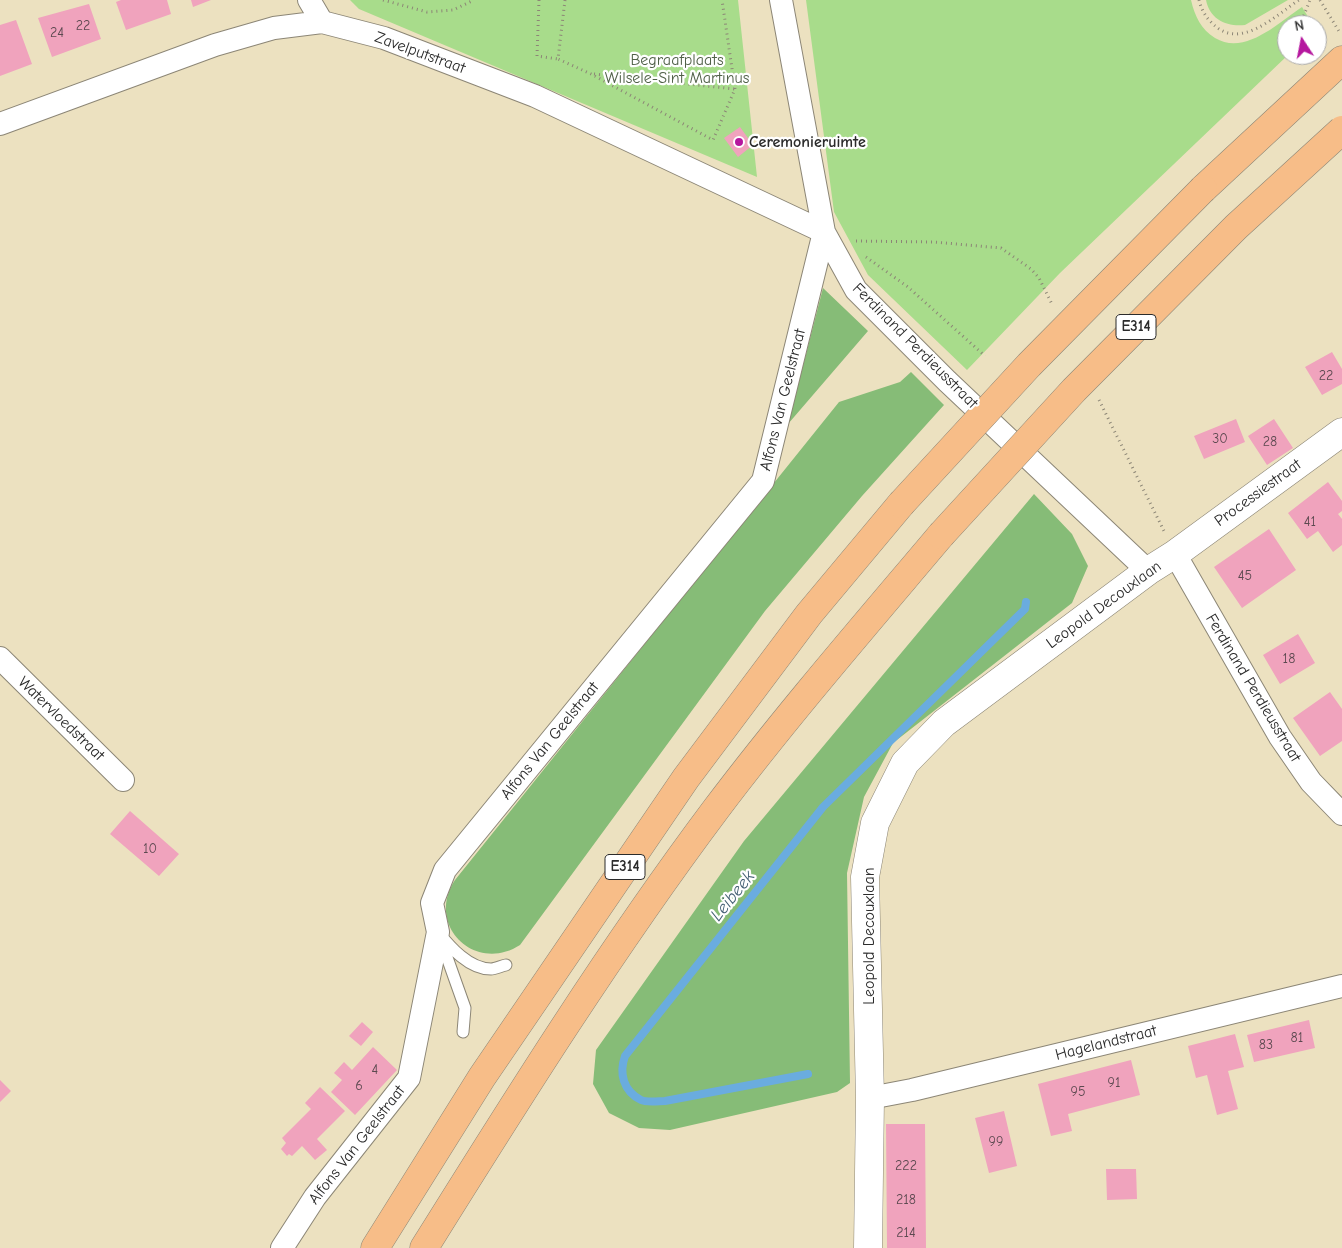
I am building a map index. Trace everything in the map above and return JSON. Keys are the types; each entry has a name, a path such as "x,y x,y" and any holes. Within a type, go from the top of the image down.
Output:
{"highway":[{"name":"E314","path":"375,1248 482,1077 686,778 809,614 901,504 1029,365 1203,189 1342,60"},
{"name":"E314","path":"424,1248 514,1104 616,952 716,809 840,655 941,535 1074,390 1236,227 1342,130"}],"street":[{"path":"309,0 322,22"},
{"name":"Ferdinand Perdieusstraat","path":"781,0 824,232 856,290 954,387 1148,571"},
{"name":"Zavelputstraat","path":"0,124 215,45 274,28 322,22 384,38 535,96 824,232"},
{"name":"Alfons Van Geelstraat","path":"282,1248 315,1197 409,1078 438,932 432,903 445,870 763,481 824,232"},
{"name":"Processiestraat","path":"1175,554 1342,432"},
{"name":"Ferdinand Perdieusstraat","path":"1175,554 1280,737 1312,782 1342,814"},
{"name":"Leopold Decouxlaan","path":"868,1248 870,1098 866,877 875,822 905,763 944,723 1148,571 1175,554"},
{"name":"Watervloedstraat","path":"0,658 123,780"},
{"name":"Hagelandstraat","path":"870,1098 912,1090 1342,986"}],"lane":[{"path":"438,932 452,949 474,965 491,969 506,965"},
{"path":"438,932 465,1008 464,1032"}],"path":[{"path":"384,0 427,12 453,10 474,0"},
{"path":"539,0 536,56 558,59 590,74 713,140 735,89 722,0"},
{"path":"558,59 565,0"},
{"path":"1199,0 1204,13 1217,28 1225,33 1236,35 1256,29 1299,0"},
{"path":"1304,15 1310,0"},
{"path":"1320,0 1342,36"},
{"path":"590,74 735,89"},
{"path":"851,244 857,248"},
{"path":"863,254 908,287 985,356"}],"green space":[{"name":"Begraafplaats Wilsele-Sint Martinus","path":"350,0 738,0 757,177 359,9"},
{"path":"806,0 1191,0 1194,12 1202,27 1215,38 1226,42 1238,43 1249,40 1277,25 1278,65 1060,273 967,370 868,275 834,212"},
{"path":"1206,0 1288,0 1245,25 1232,25 1215,17 1211,13"},
{"path":"1302,7 1307,15 1291,15"},
{"path":"823,288 868,331 788,424"},
{"path":"911,372 944,405 862,496 765,611 520,945 503,952 487,953 472,949 459,940 451,928 446,913 447,897 455,880 839,402 900,382"},
{"path":"1034,494 1072,534 1088,566 1072,603 893,743 864,797 847,873 850,1083 837,1092 670,1130 639,1128 609,1113 593,1084 596,1050 744,841"}],"building":[{"path":"121,0 167,0 171,14 126,30 116,2"},
{"path":"191,0 211,0 193,7"},
{"path":"89,4 101,39 52,57 38,18"},
{"path":"16,20 32,64 0,76 0,25"},
{"name":"Ceremonieruimte","path":"740,127 753,145 738,157 724,138"},
{"path":"1332,352 1342,369 1342,384 1322,395 1305,367"},
{"path":"1236,419 1245,442 1204,459 1194,436"},
{"path":"1274,419 1293,448 1267,465 1248,436"},
{"path":"1328,482 1342,501 1342,511 1338,514 1342,519 1342,545 1333,552 1318,531 1307,539 1288,513"},
{"path":"1269,529 1296,570 1242,608 1214,567"},
{"path":"1298,634 1315,663 1280,684 1263,655"},
{"path":"1330,692 1342,709 1342,741 1320,756 1293,718"},
{"path":"130,811 179,854 159,876 110,834"},
{"path":"1309,1020 1315,1048 1254,1062 1247,1035"},
{"path":"362,1022 373,1032 361,1046 349,1036"},
{"path":"1235,1034 1244,1067 1228,1071 1238,1109 1217,1115 1207,1075 1196,1078 1188,1046"},
{"path":"373,1047 397,1070 355,1115 331,1092 342,1080 334,1073 344,1062 352,1070"},
{"path":"1131,1060 1140,1095 1068,1114 1072,1131 1051,1136 1038,1084"},
{"path":"0,1080 11,1091 0,1102"},
{"path":"320,1087 345,1111 317,1139 327,1150 315,1160 302,1146 292,1156 289,1154 287,1156 281,1149 286,1143 282,1138 311,1109 305,1103"},
{"path":"1004,1111 1017,1166 989,1173 975,1118"},
{"path":"886,1124 925,1124 926,1248 887,1248"},
{"path":"1106,1169 1136,1169 1137,1199 1107,1200"}],"waterway":[{"name":"Leibeek","path":"808,1074 665,1101 650,1102 641,1100 630,1092 626,1087 622,1069 625,1056 823,807 1025,609 1026,602"}],"place":[{"name":"Ceremonieruimte","path":"739,142"}]}
